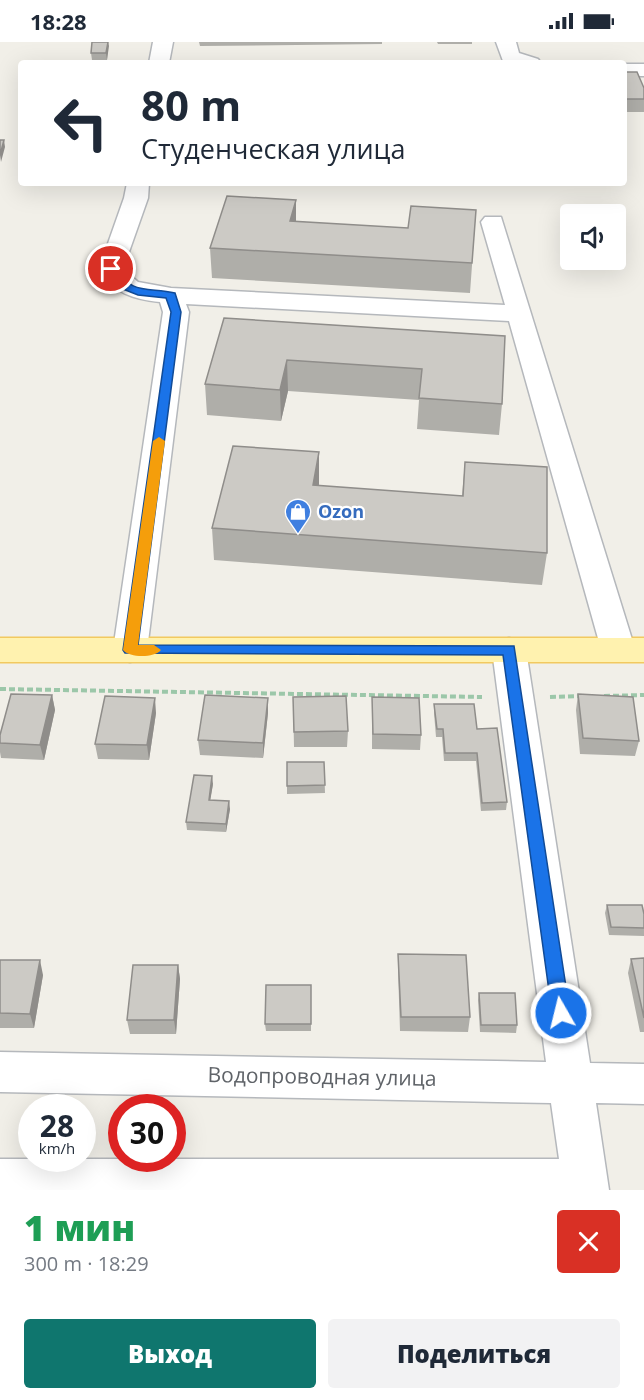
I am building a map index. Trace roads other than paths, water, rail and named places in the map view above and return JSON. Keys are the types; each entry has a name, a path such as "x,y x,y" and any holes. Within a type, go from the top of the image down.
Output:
{"main road":[{"path":"0,650 631,650"}],"street":[{"path":"160,60 163,42"},
{"path":"506,42 510,57 520,60"},
{"path":"627,70 644,70"},
{"path":"138,186 136,198 111,269 119,284 138,292 171,296 520,314"},
{"path":"493,222 520,314 631,650"},
{"path":"130,650 176,312 171,296"},
{"path":"0,1182 231,1186 585,1186 509,650"},
{"name":"Водопроводная улица","path":"0,1072 571,1080 644,1084"}],"place":[{"name":"Ozon","path":"298,535"}]}
